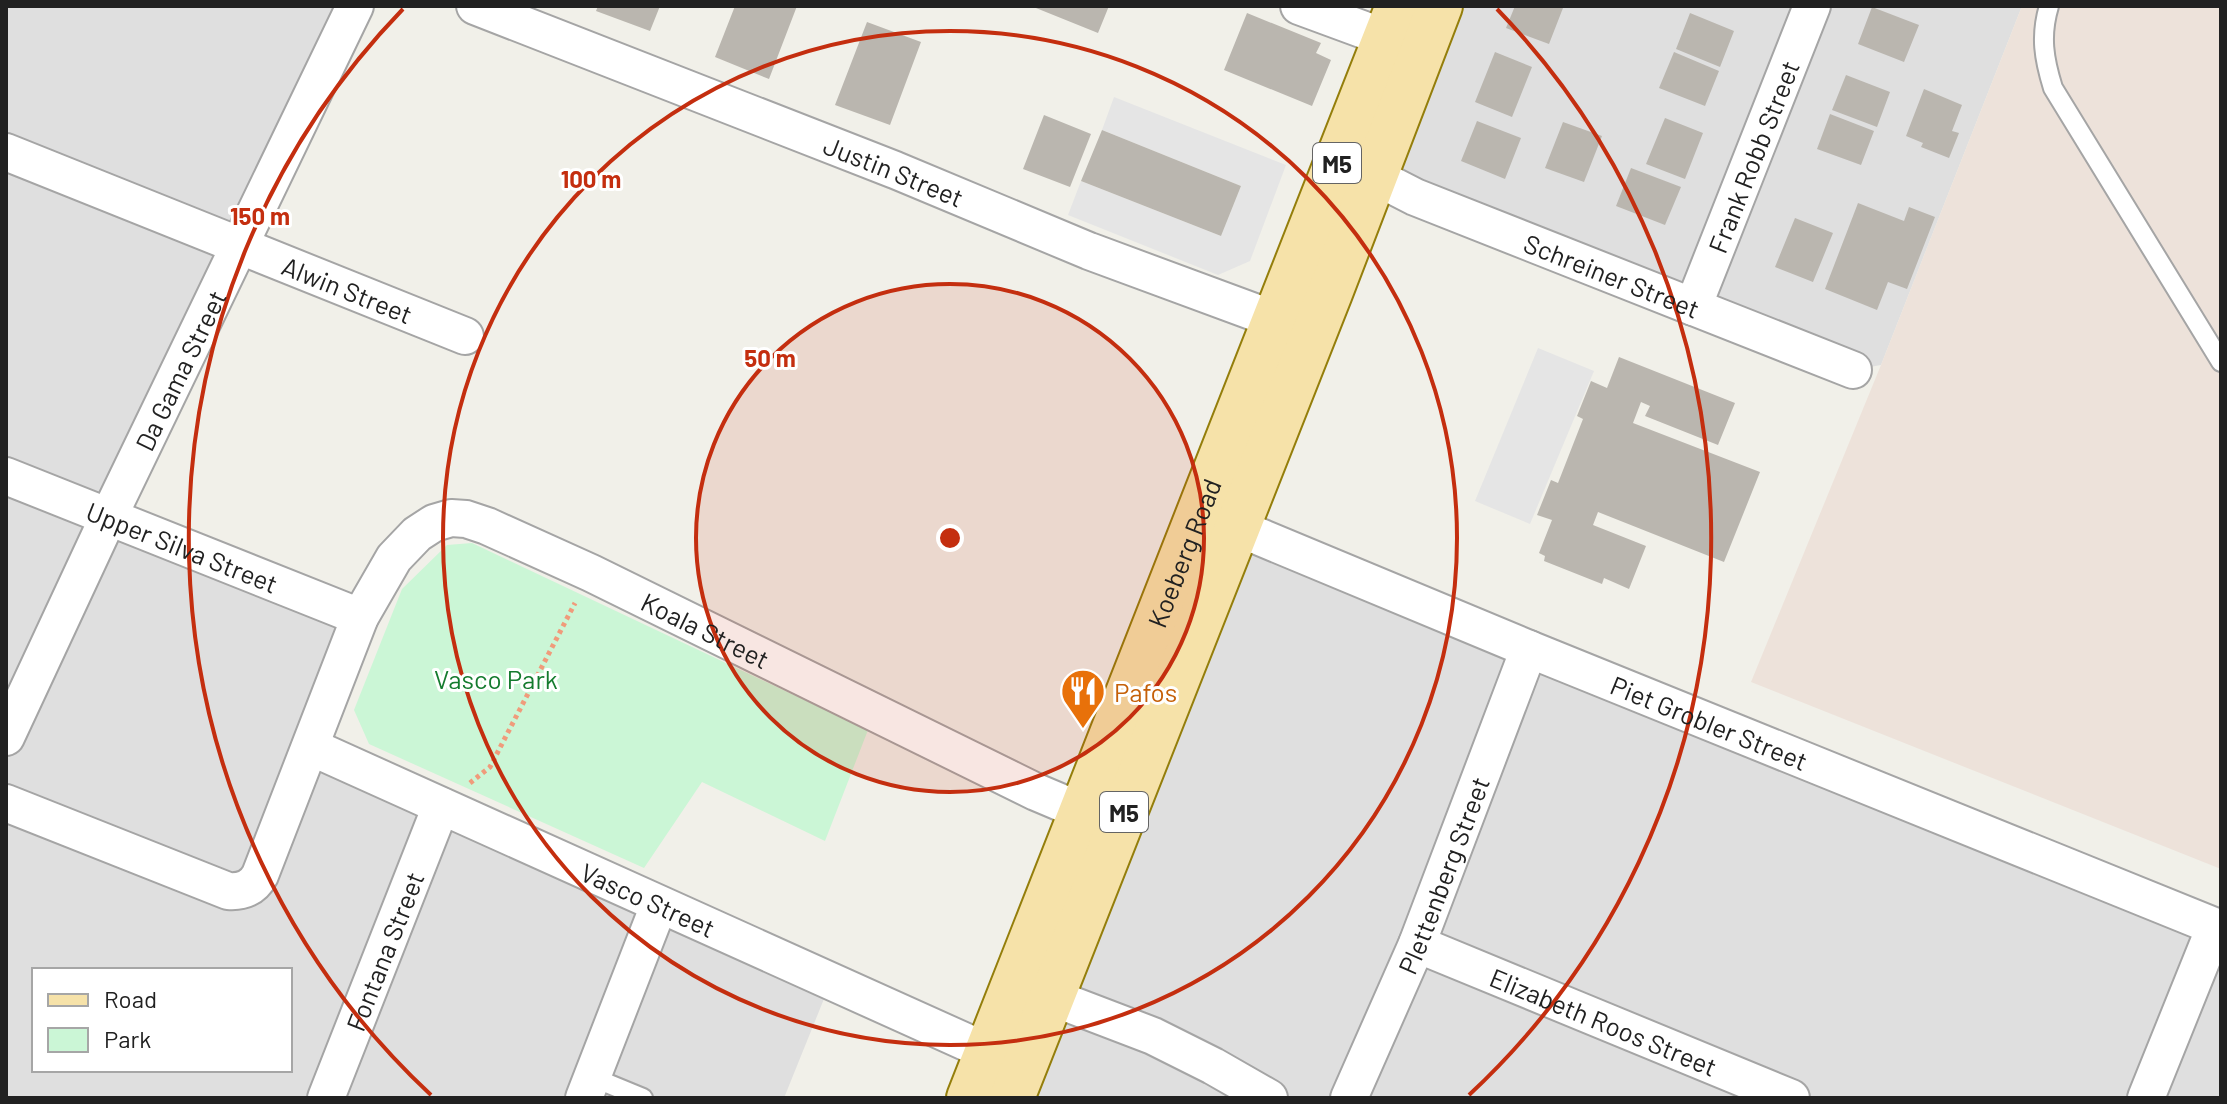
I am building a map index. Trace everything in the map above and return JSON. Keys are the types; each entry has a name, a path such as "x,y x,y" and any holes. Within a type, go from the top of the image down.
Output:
{"main road":[{"name":"Koeberg Road","path":"1294,326 1330,293 1440,6"},
{"name":"Koeberg Road","path":"1012,1098 1051,997 1218,519 1294,326 1392,22"},
{"name":"Koeberg Road","path":"969,1098 1081,811 1218,519"}],"street":[{"name":"Da Gama Street","path":"6,737 355,6"},
{"name":"Justin Street","path":"475,6 895,170 1089,251 1294,326"},
{"path":"1299,6 1392,22"},
{"name":"Frank Robb Street","path":"1693,307 1812,6"},
{"name":"Alwin Street","path":"6,152 465,336"},
{"name":"Schreiner Street","path":"1374,176 1415,197 1853,370"},
{"name":"Upper Silva Street","path":"6,476 360,617"},
{"name":"Koala Street","path":"360,617 394,558 417,534 434,523 451,518 466,519 591,573 1036,792 1081,811"},
{"name":"Piet Grobler Street","path":"1218,519 1529,649 2218,928"},
{"path":"6,803 228,891 253,884 260,875 360,617"},
{"name":"Plettenberg Street","path":"1349,1098 1417,944 1529,649"},
{"name":"Vasco Street","path":"311,747 988,1052"},
{"name":"Fontana Street","path":"326,1098 441,806"},
{"path":"588,1088 659,905"},
{"path":"2146,1098 2218,928"},
{"name":"Elizabeth Roos Street","path":"1417,944 1791,1098"},
{"path":"1051,997 1153,1036 1269,1098"}],"lane":[{"path":"2049,6 2043,25 2043,53 2053,88 2221,362"},
{"path":"588,1088 643,1098"}],"path":[{"path":"441,806 490,767 591,573"}],"shaded area":[{"path":"6,6 356,6 114,517 364,616 313,749 830,984 784,1098 6,1098"},
{"path":"1440,6 2022,6 1881,365 1853,370 1374,176"},
{"path":"2022,6 2221,6 2221,869 1751,682 1881,365"},
{"path":"1114,97 1286,165 1250,261 1218,275 1068,215 1081,181 1221,236 1241,186 1102,130"},
{"path":"1538,348 1594,371 1530,524 1475,501"},
{"path":"1236,526 2221,929 2221,1098 1012,1098"}],"green space":[{"name":"Vasco Park","path":"472,543 868,730 825,841 702,782 644,868 369,744 354,710 402,589 447,545"}],"building":[{"path":"598,6 660,6 650,31 596,11"},
{"path":"735,6 797,6 769,79 715,57"},
{"path":"1031,6 1109,6 1098,33"},
{"path":"1515,6 1563,8 1549,44 1506,28"},
{"path":"1872,7 1919,25 1904,62 1858,44"},
{"path":"1247,13 1321,43 1316,53 1331,60 1312,106 1224,70"},
{"path":"1690,13 1734,31 1720,67 1676,49"},
{"path":"867,22 921,42 890,125 835,105"},
{"path":"1495,52 1532,67 1512,117 1475,102"},
{"path":"1674,52 1719,71 1705,106 1659,88"},
{"path":"1846,75 1890,92 1877,127 1832,110"},
{"path":"1924,89 1962,105 1952,131 1959,133 1949,158 1921,147 1923,143 1906,136"},
{"path":"1830,114 1874,131 1861,165 1817,149"},
{"path":"1044,115 1091,134 1070,187 1023,169"},
{"path":"1665,118 1703,133 1685,179 1646,164"},
{"path":"1477,121 1521,138 1505,179 1461,161"},
{"path":"1563,122 1602,136 1584,182 1545,168"},
{"path":"1102,130 1241,186 1221,236 1081,181"},
{"path":"1631,168 1681,187 1665,225 1616,206"},
{"path":"1858,203 1904,221 1909,207 1935,217 1907,289 1888,282 1877,310 1825,289"},
{"path":"1795,218 1833,233 1813,282 1775,267"},
{"path":"1619,357 1735,403 1718,445 1645,416 1650,406 1641,402 1633,423 1760,472 1724,562 1598,512 1593,525 1646,546 1629,589 1604,578 1602,584 1544,561 1545,556 1539,553 1552,520 1537,515 1551,480 1558,483 1583,419 1577,416 1591,381 1607,388"}],"place":[{"name":"Pafos","path":"1083,730"}]}
